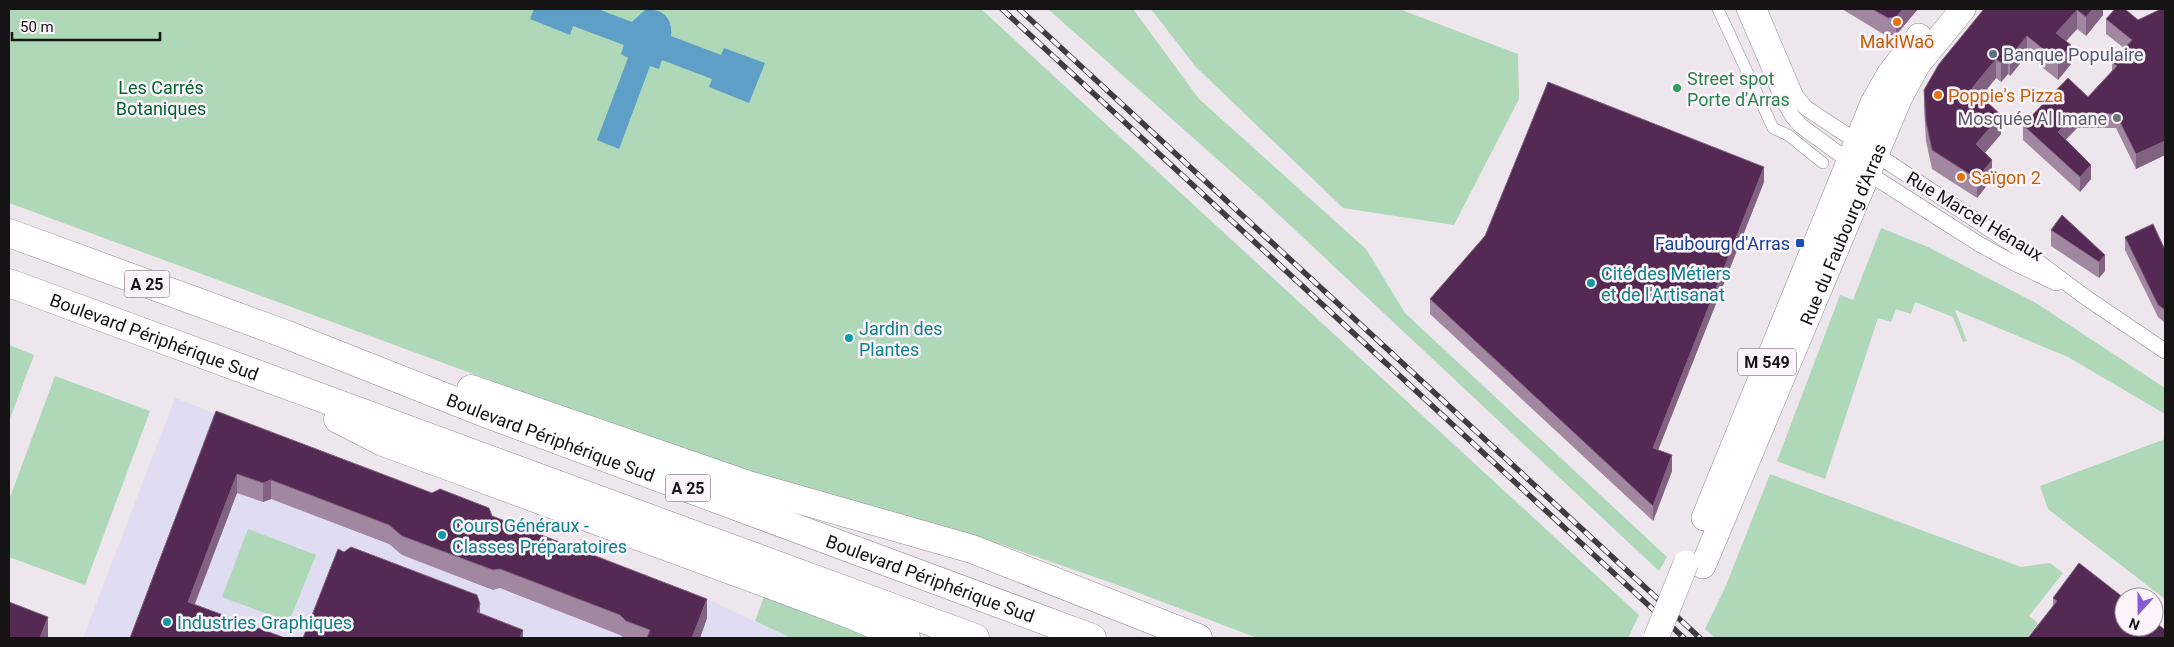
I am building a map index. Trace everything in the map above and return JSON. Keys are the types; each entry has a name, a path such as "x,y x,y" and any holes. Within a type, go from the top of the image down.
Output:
{"highway":[{"name":"Boulevard Périphérique Sud","path":"9,233 285,334 494,416 1092,638"},
{"name":"Boulevard Périphérique Sud","path":"9,282 265,378 975,638"},
{"path":"285,334 517,403 748,485 956,544 1198,638"},
{"path":"265,378 383,442 847,613 906,638"}],"main road":[{"name":"Rue du Faubourg d'Arras","path":"1656,638 1694,565 1862,158 1878,92 1890,73 1942,9"},
{"name":"Rue du Faubourg d'Arras","path":"1862,158 1900,97 1913,71 1963,9"},
{"name":"Rue du Faubourg d'Arras","path":"1672,638 1694,565"}],"street":[{"path":"1718,9 1773,128 1788,135 1822,163"},
{"path":"1744,9 1792,117 1810,134 1862,158"},
{"path":"1759,9 1800,102 1862,158"},
{"name":"Rue Marcel Hénaux","path":"1862,158 1994,253 2085,297"},
{"name":"Rue Marcel Hénaux","path":"1862,158 2033,258 2085,297 2165,351"}],"shaded area":[{"path":"175,398 696,594 791,638 83,638"}],"green space":[{"name":"Jardin des Plantes","path":"9,9 981,9 1639,615 1628,638 1257,638 1126,588 1003,545 726,467 9,203"},
{"path":"1048,9 1133,9 1199,99 1366,249 1405,313 1667,557 1659,571 1262,199"},
{"path":"1151,9 1399,9 1518,54 1519,99 1454,225 1343,208 1195,66"},
{"path":"1881,228 1928,247 2036,303 2165,388 2165,414 2068,357 1955,310 1967,341 1963,342 1953,317 1915,302 1911,314 1896,309 1891,322 1878,318 1825,479 1777,461 1840,295 1853,300"},
{"path":"9,345 34,355 9,421"},
{"path":"55,376 150,411 85,585 9,557 9,500"},
{"path":"2165,439 2165,599 2164,587 2149,587 2048,509 2040,486"},
{"path":"1770,474 2021,567 2050,563 2063,573 2029,616 2038,623 2027,638 1715,638 1705,629 1725,588"},
{"path":"248,529 316,555 289,622 222,597"},
{"path":"764,597 809,611 873,638 791,638 755,621"}],"water":[{"path":"534,9 598,9 632,22 645,10 657,11 668,19 671,36 721,55 724,48 765,63 749,103 709,87 712,79 662,60 659,69 650,66 619,149 597,140 628,58 621,54 624,45 573,26 570,35 530,19"}],"building":[{"path":"1872,9 1903,9 1896,17 1888,18"},
{"path":"1984,9 2093,9 2086,17 2077,10 2056,33 2071,45 2058,61 2027,36 2010,57 2008,55 2001,63 1996,59 1972,88 2001,115 1976,144 1992,160 1977,179 1932,150 1926,122 1924,90 1939,64"},
{"path":"2115,9 2125,9 2138,20 2161,9 2165,9 2165,141 2136,154 2116,114 2077,113 2058,132 2091,165 2080,177 2023,125 2068,78 2088,97 2117,66 2112,62 2132,40 2106,19"},
{"name":"Cité des Métiers et de l'Artisanat","path":"1548,82 1764,167 1653,448 1672,455 1653,506 1430,299 1485,236"},
{"path":"2062,215 2105,255 2099,262 2051,230"},
{"path":"2153,224 2165,250 2165,310 2158,305 2125,237"},
{"path":"216,411 432,493 440,489 489,508 492,516 707,599 692,638 647,638 650,630 626,621 620,615 500,569 493,570 402,536 389,525 271,480 263,483 237,474 188,602 285,638 130,638"},
{"path":"351,547 477,595 480,604 477,612 523,630 520,638 303,638 338,549 344,552"},
{"path":"2079,563 2114,590 2114,637 2164,637 2164,629 2165,638 2028,638 2057,601 2053,598"},
{"path":"9,602 48,617 40,638 9,638"}],"railway":[{"path":"1002,9 1684,638"},
{"path":"1019,9 1700,638"}],"place":[{"name":"MakiWaō","path":"1897,22"},
{"name":"Banque Populaire","path":"1993,54"},
{"name":"Street spot Porte d'Arras","path":"1677,88"},
{"name":"Poppie's Pizza","path":"1938,95"},
{"name":"Mosquée Al Imane","path":"2117,118"},
{"name":"Saïgon 2","path":"1961,177"},
{"name":"Faubourg d'Arras","path":"1800,243"},
{"name":"Cité des Métiers et de l'Artisanat","path":"1591,283"},
{"name":"Jardin des Plantes","path":"849,338"},
{"name":"Cours Généraux - Classes Préparatoires","path":"442,535"},
{"name":"Industries Graphiques","path":"167,622"}],"park label":[{"name":"Les Carrés Botaniques","path":"161,97"}]}
